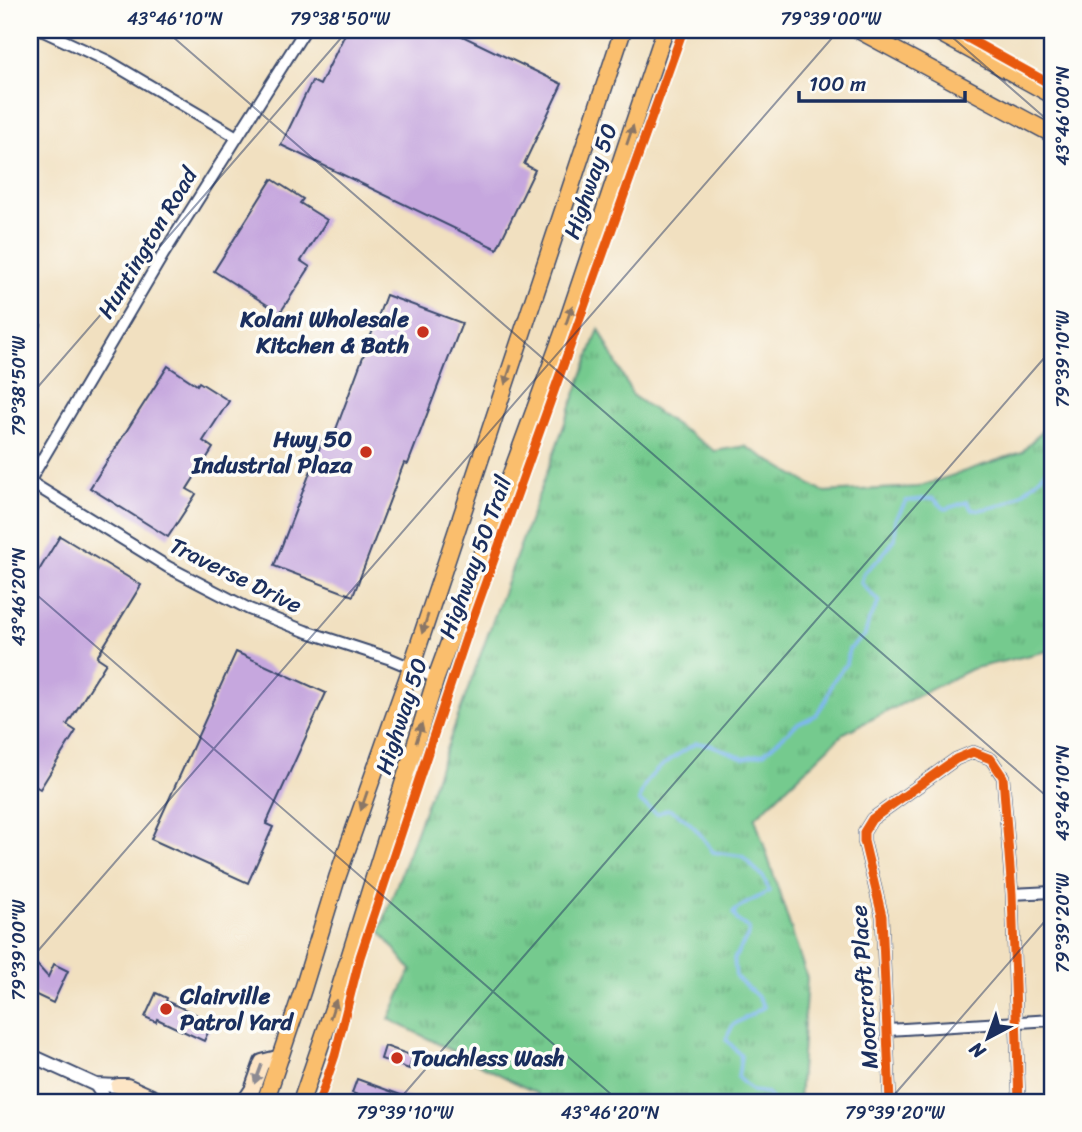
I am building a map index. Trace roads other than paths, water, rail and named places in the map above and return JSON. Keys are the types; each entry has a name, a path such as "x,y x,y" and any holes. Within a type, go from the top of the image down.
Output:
{"main road":[{"name":"Highway 50","path":"265,1102 337,878 411,668 613,58 611,52 621,30"},
{"name":"Highway 50","path":"301,1102 436,678 567,322 665,30"},
{"path":"647,83 659,77 675,30"},
{"path":"859,30 1052,134"},
{"path":"934,30 1052,95"},
{"path":"244,1102 252,1090 262,1062 281,1057"},
{"path":"307,1102 311,1073"},
{"path":"118,1086 127,1086 163,1102"}],"street":[{"path":"41,30 108,61 237,137"},
{"name":"Huntington Road","path":"30,481 158,263 305,30"},
{"name":"Traverse Drive","path":"30,481 168,567 231,601 436,678"},
{"name":"Moorcroft Place","path":"890,1102 882,916 864,841 867,825 956,759 973,752 986,755 998,766 1003,777 1012,894"},
{"path":"1019,1102 1012,894 1052,892"},
{"path":"888,1030 1052,1020"},
{"path":"30,1055 96,1085 118,1086 154,1102"},
{"path":"96,1085 107,1102"}],"waterway":[{"path":"773,1102 767,1093 752,1091 738,1078 741,1056 726,1039 733,1025 764,1007 757,996 736,977 734,959 749,934 749,928 738,921 733,913 769,891 764,878 742,856 713,852 694,827 675,812 668,809 657,814 639,801 642,791 653,774 696,743 711,745 744,758 764,753 797,724 816,715 826,700 833,681 846,664 849,649 865,635 869,620 879,602 861,583 864,572 895,539 896,519 906,501 933,498 945,509 967,502 972,510 986,509 1017,497 1052,465"}],"place":[{"name":"Kolani Wholesale Kitchen & Bath","path":"423,332"},
{"name":"Hwy 50 Industrial Plaza","path":"366,452"},
{"name":"Clairville Patrol Yard","path":"166,1009"},
{"name":"Touchless Wash","path":"397,1058"}]}
